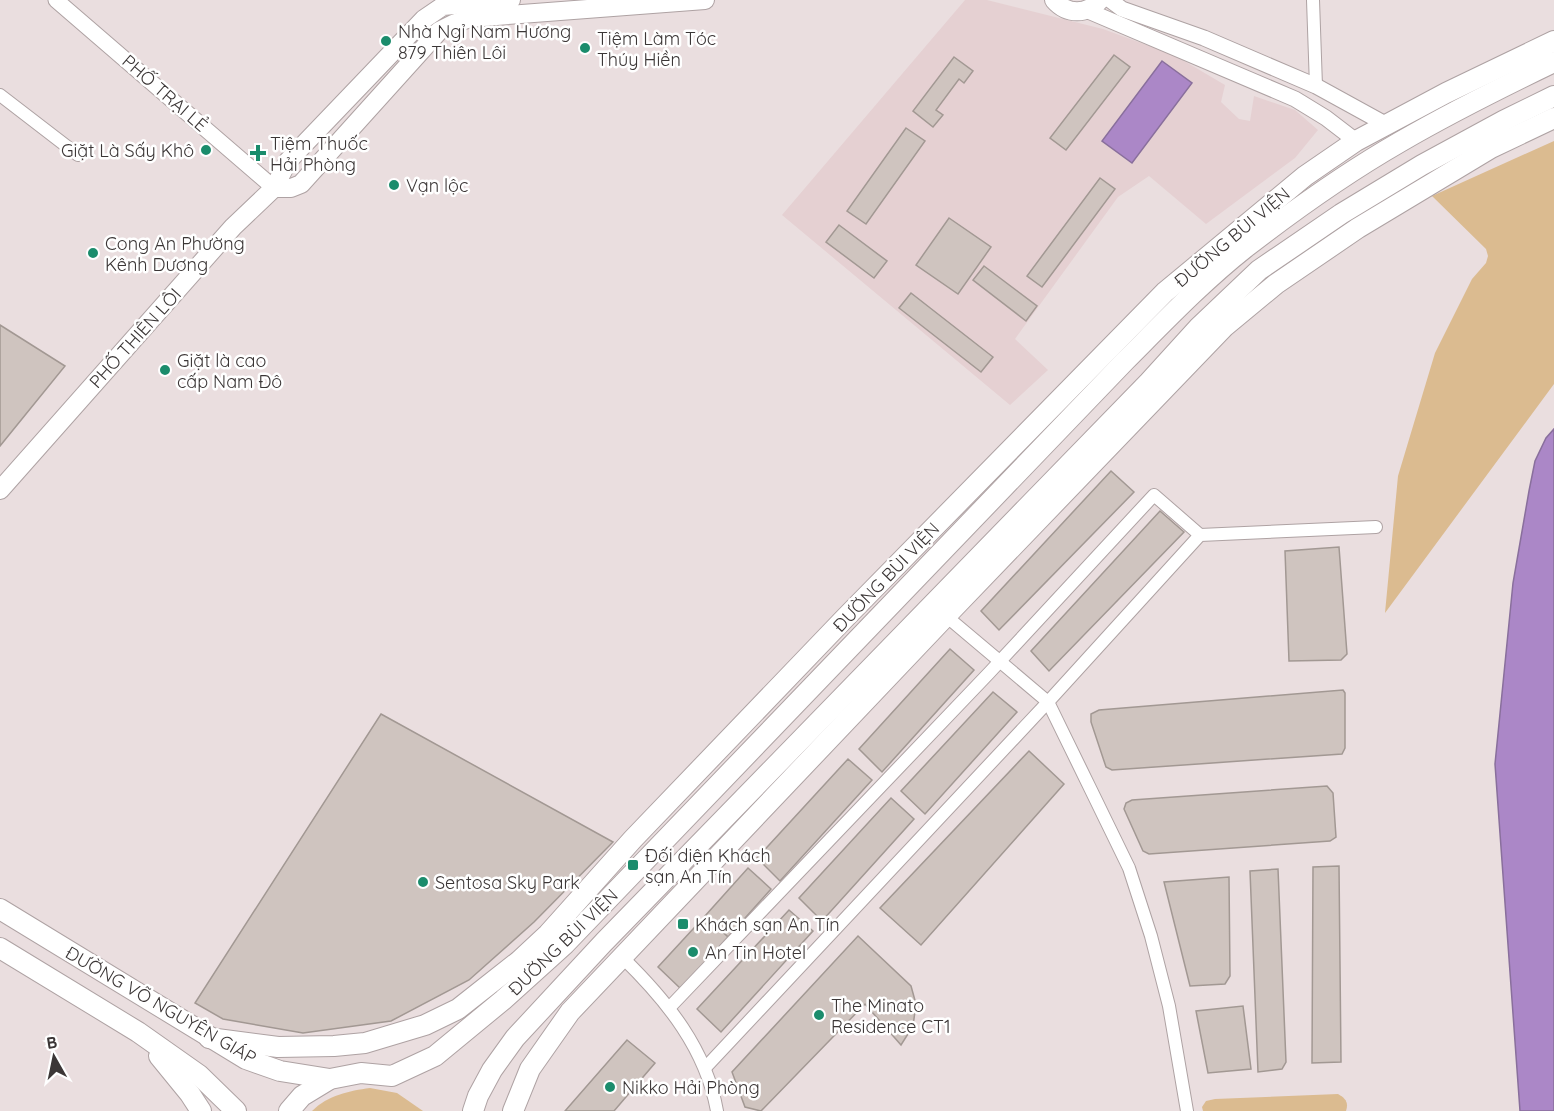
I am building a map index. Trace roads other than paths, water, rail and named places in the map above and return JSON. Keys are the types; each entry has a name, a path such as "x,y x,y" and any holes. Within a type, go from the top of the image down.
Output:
{"main road":[{"path":"453,24 443,3 511,0"},
{"path":"274,188 291,188 301,184 439,32 453,24 470,18 705,0"},
{"path":"1054,0 1066,10 1076,12 1093,5"},
{"name":"PHỐ THIÊN LÔI","path":"0,490 233,227 274,188 288,161 424,19 443,3"},
{"name":"ĐƯỜNG BÙI VIỆN","path":"209,1038 278,1047 365,1043 425,1024 458,1009 519,961 548,934 633,839 821,643 1165,292 1305,176 1356,141 1446,93 1554,41"},
{"name":"ĐƯỜNG BÙI VIỆN","path":"330,1079 361,1073 392,1076 435,1056 566,944 1125,361 1179,308 1244,250 1324,190 1399,142 1490,93 1554,62"},
{"name":"ĐƯỜNG BÙI VIỆN","path":"513,1111 530,1069 570,1012 623,958 1199,327 1259,270 1341,214 1422,165 1554,96"},
{"name":"ĐƯỜNG BÙI VIỆN","path":"473,1111 477,1096 515,1038 604,942 1224,327 1276,284 1358,228 1491,148 1554,118"},
{"path":"1341,214 1358,228"},
{"path":"1125,361 1149,382"},
{"name":"ĐƯỜNG VÕ NGUYÊN GIÁP","path":"0,909 246,1059 280,1071 330,1079"},
{"path":"548,934 566,944"},
{"path":"604,942 623,958"},
{"name":"ĐƯỜNG VÕ NGUYÊN GIÁP","path":"0,948 138,1032 199,1075 236,1111"},
{"path":"138,1032 169,1066 201,1111"},
{"path":"289,1111 302,1096 330,1079"}],"street":[{"name":"PHỐ TRẠI LẺ","path":"56,0 274,188"},
{"path":"1110,0 1122,9 1204,38 1316,86 1387,125"},
{"path":"1313,0 1316,86"},
{"path":"1093,5 1294,99 1314,110 1356,141"},
{"path":"0,95 78,155"},
{"path":"669,1008 1154,495 1200,535 1376,527"},
{"path":"705,1068 1048,702 1200,535"},
{"path":"939,610 1048,702 1128,868 1151,936 1169,1006 1187,1111"},
{"path":"623,958 685,1029 705,1068 717,1111"}],"place":[{"name":"Nhà Ngỉ Nam Hương 879 Thiên Lôi","path":"386,41"},
{"name":"Tiệm Làm Tóc Thúy Hiền","path":"585,48"},
{"name":"Giặt Là Sấy Khô","path":"206,150"},
{"name":"Tiệm Thuốc Hải Phòng","path":"258,153"},
{"name":"Vạn lộc","path":"394,185"},
{"name":"Cong An Phường Kênh Dương","path":"93,253"},
{"name":"Giặt là cao cấp Nam Đô","path":"165,370"},
{"name":"Đối diện Khách sạn An Tín","path":"633,865"},
{"name":"Sentosa Sky Park","path":"423,882"},
{"name":"Khách sạn An Tín","path":"683,924"},
{"name":"An Tin Hotel","path":"693,952"},
{"name":"The Minato Residence CT1","path":"819,1015"},
{"name":"Nikko Hải Phòng","path":"610,1087"}]}
